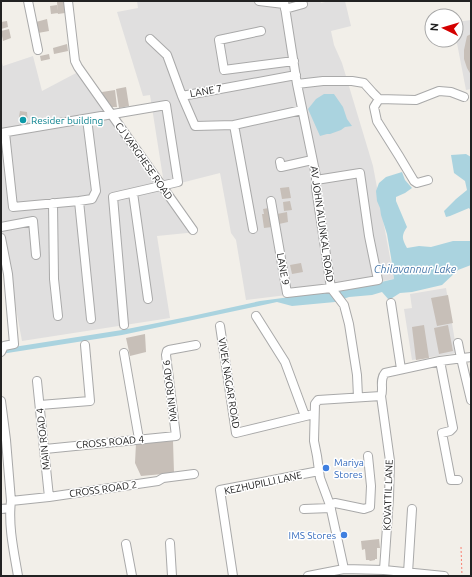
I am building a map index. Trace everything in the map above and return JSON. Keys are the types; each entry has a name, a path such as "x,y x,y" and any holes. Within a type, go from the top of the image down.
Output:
{"street":[{"path":"28,1 38,50"},
{"name":"CJ VARGHESE ROAD","path":"68,1 75,61 78,67 192,230"},
{"path":"259,1 285,4 303,4"},
{"name":"AV JOHN ALUNKAL ROAD","path":"285,4 297,84 316,180 331,288 344,305 349,324 357,375 358,397"},
{"path":"261,31 219,40 224,70 294,61"},
{"name":"LANE 7","path":"150,39 167,55 182,96 296,75"},
{"path":"297,84 340,80 364,83 380,99 416,100 439,91 451,92 464,97"},
{"path":"182,96 195,126 234,125"},
{"path":"380,99 374,107 377,121 414,181 417,183 428,180"},
{"path":"87,119 96,191 92,199 13,207 3,133 166,105 178,182 113,197 124,325"},
{"path":"224,127 302,110"},
{"path":"234,125 253,229"},
{"path":"280,162 281,167 312,160"},
{"path":"316,180 360,173 369,236 378,280 331,288"},
{"path":"133,193 148,299"},
{"path":"79,201 90,319"},
{"name":"LANE 9","path":"271,201 288,294 331,288"},
{"path":"53,203 54,279 58,316"},
{"path":"1,227 33,221 36,255"},
{"path":"1,238 8,274 14,344 2,349"},
{"path":"390,303 401,370 440,361 471,357"},
{"path":"256,316 284,362 306,416"},
{"name":"VIVEK NAGAR ROAD","path":"220,326 236,432 314,414"},
{"path":"458,343 471,400"},
{"path":"40,405 90,401 85,345"},
{"name":"MAIN ROAD 6","path":"176,436 166,354 169,350 196,345"},
{"path":"124,353 139,440"},
{"path":"440,361 453,428 450,431 442,433 451,480 458,480"},
{"name":"KOVATTIL LANE","path":"384,570 390,461 381,396 382,379 383,374 401,370"},
{"name":"MAIN ROAD 4","path":"37,381 49,498"},
{"path":"344,570 330,507 320,478 314,441 315,404 318,400 381,396"},
{"path":"1,401 12,542 18,576"},
{"name":"CROSS ROAD 4","path":"45,449 176,436"},
{"path":"304,509 330,507 335,503 364,509 370,507 371,486 368,456"},
{"name":"KEZHUPILLI LANE","path":"233,576 220,490 319,471"},
{"name":"CROSS ROAD 2","path":"1,509 10,504 194,474"},
{"path":"408,573 412,509"},
{"path":"170,543 172,576"},
{"path":"126,544 132,576"},
{"path":"308,576 344,570 384,570 444,576"}],"path":[{"path":"461,547 462,576"}],"shaded area":[{"path":"137,1 320,1 321,3 329,1 345,1 351,26 331,31 334,45 342,63 373,166 394,279 337,289 246,300 236,240 231,233 220,173 165,187 197,232 157,236 170,318 22,341 6,256 1,257 1,59 3,66 33,56 42,91 78,72 164,184 150,95 143,96 117,12 138,8"},
{"path":"471,20 471,89 466,90 458,48 464,48 464,21"},
{"path":"446,288 457,353 412,360 404,309 412,308 410,294"}],"water":[{"path":"324,94 334,94 343,107 347,119 352,126 320,136 308,109 316,99"},
{"path":"466,154 471,157 471,211 469,208 446,217 444,211 467,190 465,181 454,173 451,155"},
{"name":"Chilavannur Lake","path":"402,172 405,180 412,188 396,197 396,201 407,227 403,238 407,248 419,246 431,247 453,241 471,241 471,265 458,270 442,285 412,292 400,293 389,300 382,292 372,295 349,297 335,302 292,306 277,302 122,335 1,354 1,349 122,330 260,301 347,290 394,279 387,234 377,201 376,191 379,183 386,177"}],"building":[{"path":"57,2 64,2 65,13 58,14"},
{"path":"57,5 58,13 51,14 50,6"},
{"path":"47,19 49,31 38,33 36,22"},
{"path":"7,21 8,27 1,29 1,22"},
{"path":"9,29 11,38 3,41 1,31"},
{"path":"471,34 471,75 464,59 464,50 467,36"},
{"path":"67,44 68,51 54,54 53,48"},
{"path":"49,54 50,59 41,61 40,56"},
{"path":"126,87 129,106 119,108 116,89"},
{"path":"115,90 117,107 112,107 110,106 109,102 107,103 103,98 102,92"},
{"name":"Resider building","path":"20,111 27,112 28,124 20,125"},
{"path":"289,187 291,198 282,199 280,188"},
{"path":"290,201 292,210 284,211 283,202"},
{"path":"269,208 272,227 264,228 262,214 264,214 263,209"},
{"path":"287,212 288,222 279,224 277,214"},
{"path":"301,263 303,272 292,274 290,265"},
{"path":"448,295 453,323 437,326 431,298"},
{"path":"424,325 429,358 416,360 412,327"},
{"path":"448,325 453,351 439,354 434,328"},
{"path":"145,334 146,352 130,356 126,338"},
{"path":"173,441 174,473 141,476 135,463 136,443"},
{"path":"379,539 380,548 377,548 377,559 370,561 366,560 365,549 362,550 361,541"}],"place":[{"name":"Resider building","path":"23,120"},
{"name":"Mariya Stores","path":"326,468"},
{"name":"IMS Stores","path":"344,535"}]}
